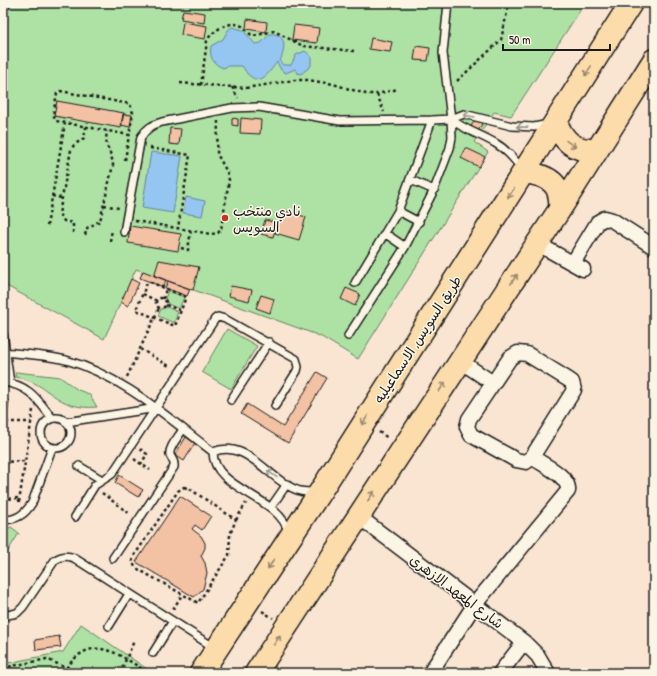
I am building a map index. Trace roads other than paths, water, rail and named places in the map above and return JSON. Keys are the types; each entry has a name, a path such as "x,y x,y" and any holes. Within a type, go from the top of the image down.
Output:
{"main road":[{"name":"طريق السويس, الاسماعيليه","path":"201,673 320,492 525,172 631,3"},
{"path":"256,673 403,447 538,244 654,60"},
{"path":"556,122 560,133 567,142 581,149 596,150"},
{"path":"525,172 546,178 556,186 561,197 560,209"}],"street":[{"path":"538,244 578,266 598,222 605,218 612,220 654,247"},
{"path":"518,353 527,354 572,382 574,390 532,457 526,462 516,460 471,434 467,427 469,419 510,358 518,353"},
{"path":"460,361 493,383"},
{"path":"430,673 476,604 568,491 568,487 564,479 532,457"},
{"name":"شارع المعهد الازهرى","path":"358,516 476,604 524,642 538,656 548,673"},
{"path":"500,673 524,642"}],"lane":[{"path":"3,11 5,3"},
{"path":"348,336 405,248 434,190 450,148 452,137 451,119 442,46 448,3"},
{"path":"124,232 141,137 153,124 242,107 273,108 340,121 451,119 464,114 512,126 523,127 556,122"},
{"path":"451,119 462,128 502,147 525,172"},
{"path":"355,283 386,234 398,210 411,180 432,120"},
{"path":"411,180 434,190"},
{"path":"398,210 419,222"},
{"path":"386,234 405,248"},
{"path":"75,517 93,487 102,480 110,477 215,319 218,317 226,319 269,342 296,359 298,367 275,406"},
{"path":"3,333 7,383 22,386 35,396 52,418"},
{"path":"231,400 269,342"},
{"path":"4,352 38,355 66,360 94,370 123,386 157,408 213,452"},
{"path":"66,422 157,408"},
{"path":"52,418 62,419 66,422 71,431 69,441 62,447 52,448 46,446 40,436 43,425 52,418"},
{"path":"112,558 174,467 175,464 170,451 183,429"},
{"path":"3,520 16,518 28,510 32,503 52,448"},
{"path":"213,452 227,448 240,451 287,484 301,491 320,492"},
{"path":"213,452 213,458 218,470 270,507 283,519 290,536"},
{"path":"79,466 102,480"},
{"path":"270,507 287,484"},
{"path":"3,616 17,613 23,607 51,565 61,556 74,558 217,649"},
{"path":"110,626 129,594"},
{"path":"153,653 170,619"}],"water":[{"path":"232,27 243,30 255,44 261,43 270,34 276,34 280,36 284,43 280,61 283,65 291,65 296,55 305,51 311,56 311,66 301,74 297,73 295,69 286,73 281,70 277,62 269,73 258,79 254,79 249,75 242,66 228,66 223,68 212,60 211,46 223,39 228,30"},
{"path":"151,152 182,156 173,213 142,208"},
{"path":"186,197 205,201 202,216 183,213"}],"place":[{"name":"نادي منتخب السويس","path":"225,218"}]}
